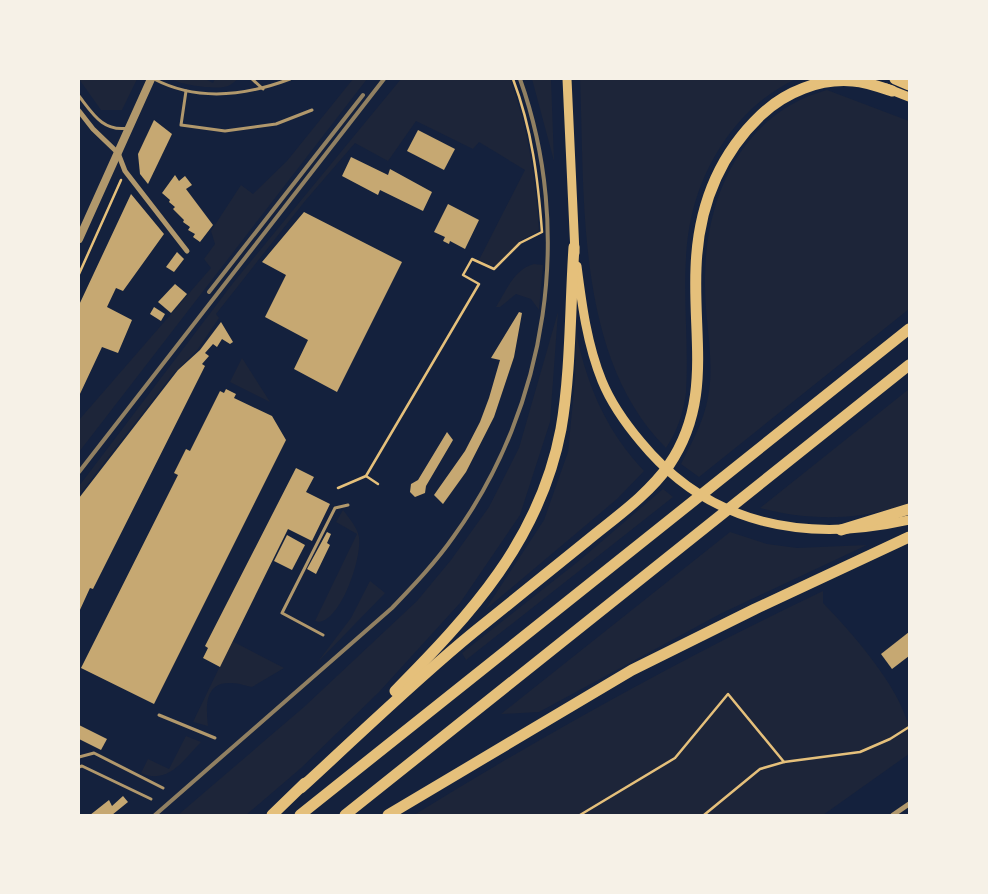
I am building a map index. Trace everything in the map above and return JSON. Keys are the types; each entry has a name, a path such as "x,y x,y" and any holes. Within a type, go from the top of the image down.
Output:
{"highway":[{"path":"895,79 909,85"},
{"path":"272,815 446,655 632,504 667,467 681,444 692,419 698,386 696,269 701,220 712,182 722,163 747,129 767,109 783,98 832,80 855,81 892,91"},
{"path":"301,788 420,666 476,604 506,564 528,527 545,488 561,427 574,247"},
{"path":"300,815 909,329"},
{"path":"345,815 909,365"},
{"path":"841,530 909,509"},
{"path":"388,815 632,670 755,609 909,537"}],"main road":[{"path":"865,79 909,98"},
{"path":"568,81 574,247 582,308 602,381 627,425 660,463 691,490 736,513 784,526 841,530 909,520"}],"street":[{"path":"79,239 152,79"},
{"path":"79,111 93,129 118,153 125,171 187,251"},
{"path":"893,815 909,804"}],"lane":[{"path":"152,79 186,91 220,96 263,89 290,79"},
{"path":"252,79 263,89"},
{"path":"186,91 181,124 225,131 276,124 312,110"},
{"path":"79,96 106,127 118,130 128,128"},
{"path":"324,635 282,613 335,508 348,505"},
{"path":"159,715 215,738"},
{"path":"79,757 94,753 163,788"},
{"path":"79,767 82,766 151,799"}],"path":[{"path":"338,488 366,476 479,284 463,275 472,258 494,268 520,244 542,232 537,169 526,116 513,79"},
{"path":"366,476 378,484"},
{"path":"580,815 675,758 728,694 784,762"},
{"path":"704,815 760,770 784,762 860,752 890,739 909,726"}],"shaded area":[{"path":"79,79 137,79 122,110 101,110"},
{"path":"172,79 205,79 213,83 215,79 238,79 224,87 205,87 189,85"},
{"path":"353,79 367,79 79,452 79,420 211,268 204,259 215,244 211,231 241,185 253,194 287,161"},
{"path":"401,79 510,79 522,116 530,154 536,192 539,231 523,239 496,265 489,265 479,260 525,170 479,142 473,149 416,121 388,161 355,143 305,201 216,314 219,318 198,349 173,374 79,495 79,486 233,283"},
{"path":"532,79 551,79 554,161"},
{"path":"580,79 796,79 763,99 736,125 721,146 704,177 694,207 688,237 685,297 686,393 674,435 666,448 636,411 615,369 600,323 591,274 585,224"},
{"path":"827,90 909,121 909,309 699,477 681,464 701,423 710,384 705,300 706,255 711,224 720,194 732,166 749,140 771,119 796,102"},
{"path":"534,264 543,265 539,310 531,299 516,294 500,307 496,307 516,276"},
{"path":"558,312 550,422 520,515 460,603 379,692 301,768 246,815 178,815 304,707 417,601 451,560 489,507 519,448"},
{"path":"576,333 586,372 600,407 619,440 644,471 617,499 485,610 544,520 568,452 575,380"},
{"path":"242,358 270,402 230,382"},
{"path":"909,389 909,503 872,513 835,517 797,515 760,508"},
{"path":"663,489 673,497 466,660 462,653 580,560"},
{"path":"343,510 359,537 354,572 343,599 327,618 319,622 315,621 357,534 336,522"},
{"path":"730,532 767,544 797,548 867,545 720,614 539,712 501,714"},
{"path":"370,581 385,593 317,663 351,618"},
{"path":"823,591 823,603 848,630 885,677 903,711 909,727 910,737 909,754 823,815 414,815 616,697 770,616"},
{"path":"232,641 284,668 252,687 237,683 223,683 216,686 207,704 208,726 193,722"},
{"path":"186,736 201,742 175,769 160,776 141,773 148,759 169,769"}],"building":[{"path":"154,120 172,134 148,184 140,174 138,154"},
{"path":"418,130 455,149 444,170 407,151"},
{"path":"351,157 388,175 390,169 432,192 423,211 380,190 378,195 342,176"},
{"path":"175,175 179,181 185,176 192,185 186,189 213,225 200,242 193,237 195,234 188,230 190,227 183,222 184,220 173,209 175,207 169,202 170,200 162,193"},
{"path":"131,194 164,234 123,291 116,288 107,307 132,320 118,353 102,347 79,396 79,305"},
{"path":"448,204 479,220 465,249 450,241 449,244 443,241 445,237 434,232"},
{"path":"304,212 402,262 337,392 294,369 308,340 265,317 286,275 262,262"},
{"path":"177,252 184,259 174,272 166,267"},
{"path":"175,284 187,294 171,313 158,302"},
{"path":"154,307 165,314 161,321 150,314"},
{"path":"519,312 522,313 514,357 494,417 466,472 443,504 434,495 465,451 480,422 500,360 491,358"},
{"path":"221,322 233,342 230,344 222,339 217,347 213,344 205,353 209,356 202,364 205,366 93,589 90,588 79,612 79,498 178,370 200,350"},
{"path":"226,389 236,394 234,398 272,416 286,440 154,704 81,668 178,475 174,473 186,449 190,451 220,391 224,393"},
{"path":"447,432 453,440 426,486 425,493 415,497 410,492 411,484 418,480"},
{"path":"296,468 314,477 306,492 330,504 312,541 288,529 220,667 203,658 208,648 205,646"},
{"path":"327,532 331,534 327,543 330,545 316,574 307,569"},
{"path":"287,535 305,545 292,570 274,561"},
{"path":"909,632 909,656 892,669 881,654"},
{"path":"79,725 107,739 101,750 79,739"},
{"path":"123,796 128,802 112,815 90,815 109,800 112,806"}],"railway":[{"path":"79,472 384,79"},
{"path":"155,815 392,608 447,546 486,485 512,431 530,374 542,315 548,256 546,196 537,137 520,79"},
{"path":"209,292 363,95"}]}
